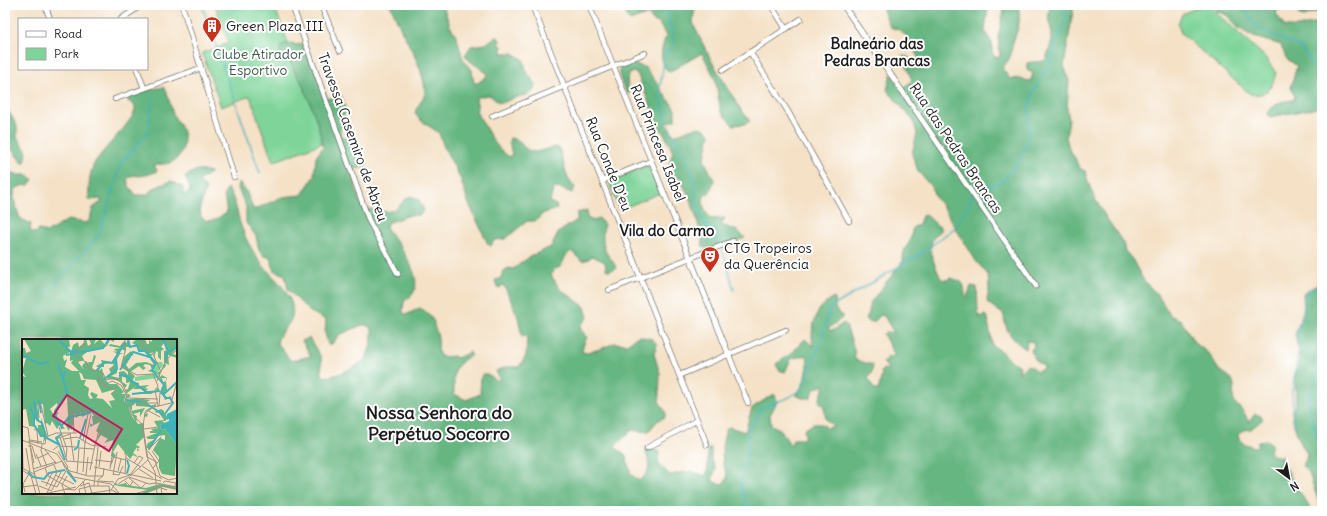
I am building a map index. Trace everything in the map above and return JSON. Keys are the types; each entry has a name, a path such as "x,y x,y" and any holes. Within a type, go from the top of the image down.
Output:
{"street":[{"path":"45,5 50,18"},
{"path":"122,18 142,5"},
{"path":"182,5 234,177"},
{"name":"Travessa Casemiro de Abreu","path":"292,5 368,221 398,274"},
{"path":"321,5 340,51"},
{"name":"Rua Conde D'eu","path":"532,5 707,444"},
{"name":"Rua Princesa Isabel","path":"589,5 748,402"},
{"path":"771,5 786,29"},
{"name":"Rua das Pedras Brancas","path":"843,5 1036,286"},
{"path":"723,70 801,19"},
{"path":"750,52 788,110 849,221"},
{"path":"492,116 645,53"},
{"path":"115,99 202,68"},
{"path":"137,70 144,88"},
{"path":"602,181 652,160"},
{"path":"609,290 733,241"},
{"path":"680,375 786,330"},
{"path":"647,448 698,420"}],"green space":[{"name":"Clube Atirador Esportivo","path":"215,5 274,5 325,142 273,162 250,96 221,107 202,53 229,43"},
{"path":"390,5 443,5 450,26 456,35 463,59 472,70 474,83 478,83 487,76 487,73 470,61 465,55 471,46 486,44 495,37 498,37 500,41 499,44 502,46 502,53 513,53 523,59 527,73 536,84 533,91 502,103 488,95 477,97 476,100 478,107 476,111 494,142 509,157 512,154 509,142 510,138 518,140 527,150 535,152 556,147 559,148 568,179 575,187 572,193 560,188 553,189 550,202 556,205 557,209 544,213 535,221 527,221 505,239 494,240 491,246 488,244 468,202 461,180 444,147 439,133 419,119 415,113 425,94 422,74"},
{"path":"627,5 695,5 694,26 711,60 741,110 750,121 744,124 733,125 721,112 715,78 702,53 669,72 663,64 662,51 666,36 659,23 653,21 648,14 630,21 626,17"},
{"path":"881,5 988,5 985,31 992,43 992,54 997,58 1000,56 998,37 1005,5 1018,5 1018,27 1010,56 1002,68 1010,79 1021,78 1027,81 1031,80 1033,73 1027,70 1027,63 1046,60 1052,38 1048,18 1051,5 1074,5 1064,66 1069,80 1067,108 1069,119 1066,137 1070,152 1074,156 1079,168 1085,171 1091,190 1123,243 1125,251 1132,259 1144,281 1157,294 1171,316 1181,320 1194,342 1209,354 1218,369 1232,379 1234,385 1233,397 1235,403 1243,411 1249,422 1255,414 1261,416 1263,419 1251,429 1243,430 1238,435 1239,439 1244,444 1254,447 1257,447 1258,441 1266,440 1272,444 1270,451 1272,455 1282,457 1279,467 1288,470 1290,477 1312,511 5,511 5,169 18,175 28,175 33,179 29,185 21,186 14,190 14,200 20,218 31,224 30,231 36,233 38,230 48,232 68,220 86,223 90,219 93,208 101,202 102,199 88,200 92,168 98,158 131,119 135,106 128,101 128,98 141,91 164,87 173,114 183,132 184,142 181,152 175,160 170,163 154,165 157,171 151,174 142,176 133,175 127,179 129,186 136,195 146,195 154,188 171,181 183,187 183,195 189,192 190,189 185,176 197,170 211,172 199,181 206,189 200,207 201,217 206,221 214,220 227,213 224,195 227,188 235,203 241,226 250,247 260,262 286,291 292,305 292,317 281,333 277,343 291,361 311,356 302,341 309,338 321,357 322,375 325,377 339,374 354,367 365,359 370,347 372,329 366,325 362,325 339,335 332,344 328,345 325,333 326,320 309,311 288,290 285,275 275,271 270,258 263,255 259,250 256,236 246,223 246,206 238,189 239,182 247,193 253,209 256,209 282,197 302,195 314,176 316,157 323,147 317,122 301,81 292,64 282,57 279,50 282,45 292,43 296,45 302,44 306,48 328,100 336,93 340,94 343,100 345,110 340,136 354,142 367,162 365,167 355,169 352,172 362,207 371,210 386,212 391,211 411,196 419,200 424,210 420,215 410,215 387,223 386,227 404,253 415,275 416,285 413,294 404,301 404,314 408,314 420,308 428,313 434,322 438,337 438,349 440,356 454,356 457,358 470,352 471,355 460,363 455,371 454,394 466,400 480,394 481,377 483,374 487,374 498,381 499,377 496,371 506,367 519,367 526,356 527,338 525,336 522,337 518,317 505,287 502,285 500,288 497,287 495,280 501,278 503,271 509,268 513,269 531,256 551,247 559,232 577,220 577,213 587,210 587,217 594,221 599,218 604,225 604,247 616,268 609,271 606,269 605,262 592,256 589,259 582,261 571,251 565,257 561,267 554,269 551,275 559,288 585,307 588,317 581,325 581,330 587,336 582,349 583,353 601,349 614,343 627,344 638,336 652,339 657,344 654,354 660,374 659,401 666,413 665,417 657,421 648,432 632,430 614,447 625,454 631,474 639,481 646,475 648,467 648,459 645,450 652,449 659,452 658,463 670,475 691,471 706,476 708,468 708,449 711,448 711,459 716,468 712,478 715,483 722,484 727,479 723,464 722,446 726,429 729,427 745,432 752,408 772,395 775,395 777,402 770,415 771,425 780,429 791,446 793,439 803,439 805,436 804,430 813,424 822,424 827,428 834,426 826,420 824,407 819,401 825,385 815,388 810,398 802,398 796,395 804,383 808,359 806,355 791,359 785,372 779,370 776,364 793,352 805,339 814,347 812,333 816,317 821,308 832,298 835,299 835,309 842,315 842,318 828,330 832,331 844,323 846,325 854,349 855,360 873,365 872,372 868,378 873,388 878,391 882,375 881,372 883,369 889,370 883,362 888,357 895,356 883,334 887,332 894,333 884,316 881,315 874,322 867,321 866,318 869,313 870,303 903,261 904,252 912,235 913,229 915,226 918,226 922,216 925,215 940,227 941,231 932,241 931,253 941,279 947,280 950,278 960,281 964,287 965,295 967,297 971,286 977,287 978,313 980,317 986,315 988,317 992,345 1020,366 1019,373 1028,366 1031,366 1036,371 1043,369 1044,366 1038,363 1030,351 1034,346 1033,342 1027,341 1026,349 1013,339 1006,326 1004,315 988,303 988,275 976,261 941,204 936,199 932,188 918,171 912,154 917,133 913,120 887,90 891,74 902,90 912,80 902,56 908,57 919,70 917,55 911,44 900,30 890,27"},
{"path":"1203,5 1212,9 1265,57 1276,73 1270,87 1264,93 1256,95 1250,94 1181,33 1178,24 1182,14"},
{"path":"1213,5 1286,5 1285,9 1278,10 1276,13 1284,26 1299,27 1322,22 1322,107 1270,117 1268,114 1272,107 1282,102 1293,100 1295,97 1291,87 1297,66 1286,58 1281,45 1254,37 1236,27 1227,15 1216,11"},
{"path":"1293,5 1322,5 1322,14 1314,12 1304,17 1300,16"},
{"path":"626,63 646,68 675,109 675,120 665,124 674,136 693,128 702,128 710,134 704,160 714,180 710,192 704,196 704,208 711,219 725,218 721,225 738,231 745,238 715,248 703,247 697,221 689,197 681,181 668,168 673,152 666,137 659,127 637,73 631,72 627,79 629,94 622,84 619,69"},
{"path":"5,105 17,126 17,137 27,152 25,162 21,162 13,150 7,147 5,148 8,132 5,127"},
{"path":"648,165 660,193 619,210 609,182"},
{"path":"1322,275 1322,507 1320,506 1309,473 1302,466 1306,460 1307,453 1296,432 1292,409 1296,404 1295,379 1300,358 1295,334 1304,310 1303,293 1317,285"}],"waterway":[{"path":"202,5 260,173"},
{"path":"666,5 674,46 665,54 659,94 668,124 691,169 697,203 705,224 720,244"},
{"path":"973,191 1002,182 1019,160 1029,139 1029,110 1033,92 1047,69 1065,22 1066,5"},
{"path":"1242,5 1257,28 1300,47 1322,75"},
{"path":"47,294 99,235 121,163 148,133 153,95"},
{"path":"748,511 741,486 748,446 748,432 761,408 790,397 800,390 820,346 830,308 923,252 957,226 972,195"},
{"path":"722,247 734,290"},
{"path":"1294,425 1292,391 1299,348 1298,333 1308,290 1322,288"},
{"path":"1322,361 1308,403 1322,459"}],"place":[{"name":"Green Plaza III","path":"212,43"},
{"name":"CTG Tropeiros da Querência","path":"710,273"}],"district":[{"name":"Balneário das Pedras Brancas","path":"877,52"},
{"name":"Vila do Carmo","path":"667,231"},
{"name":"Nossa Senhora do Perpétuo Socorro","path":"439,423"}]}
